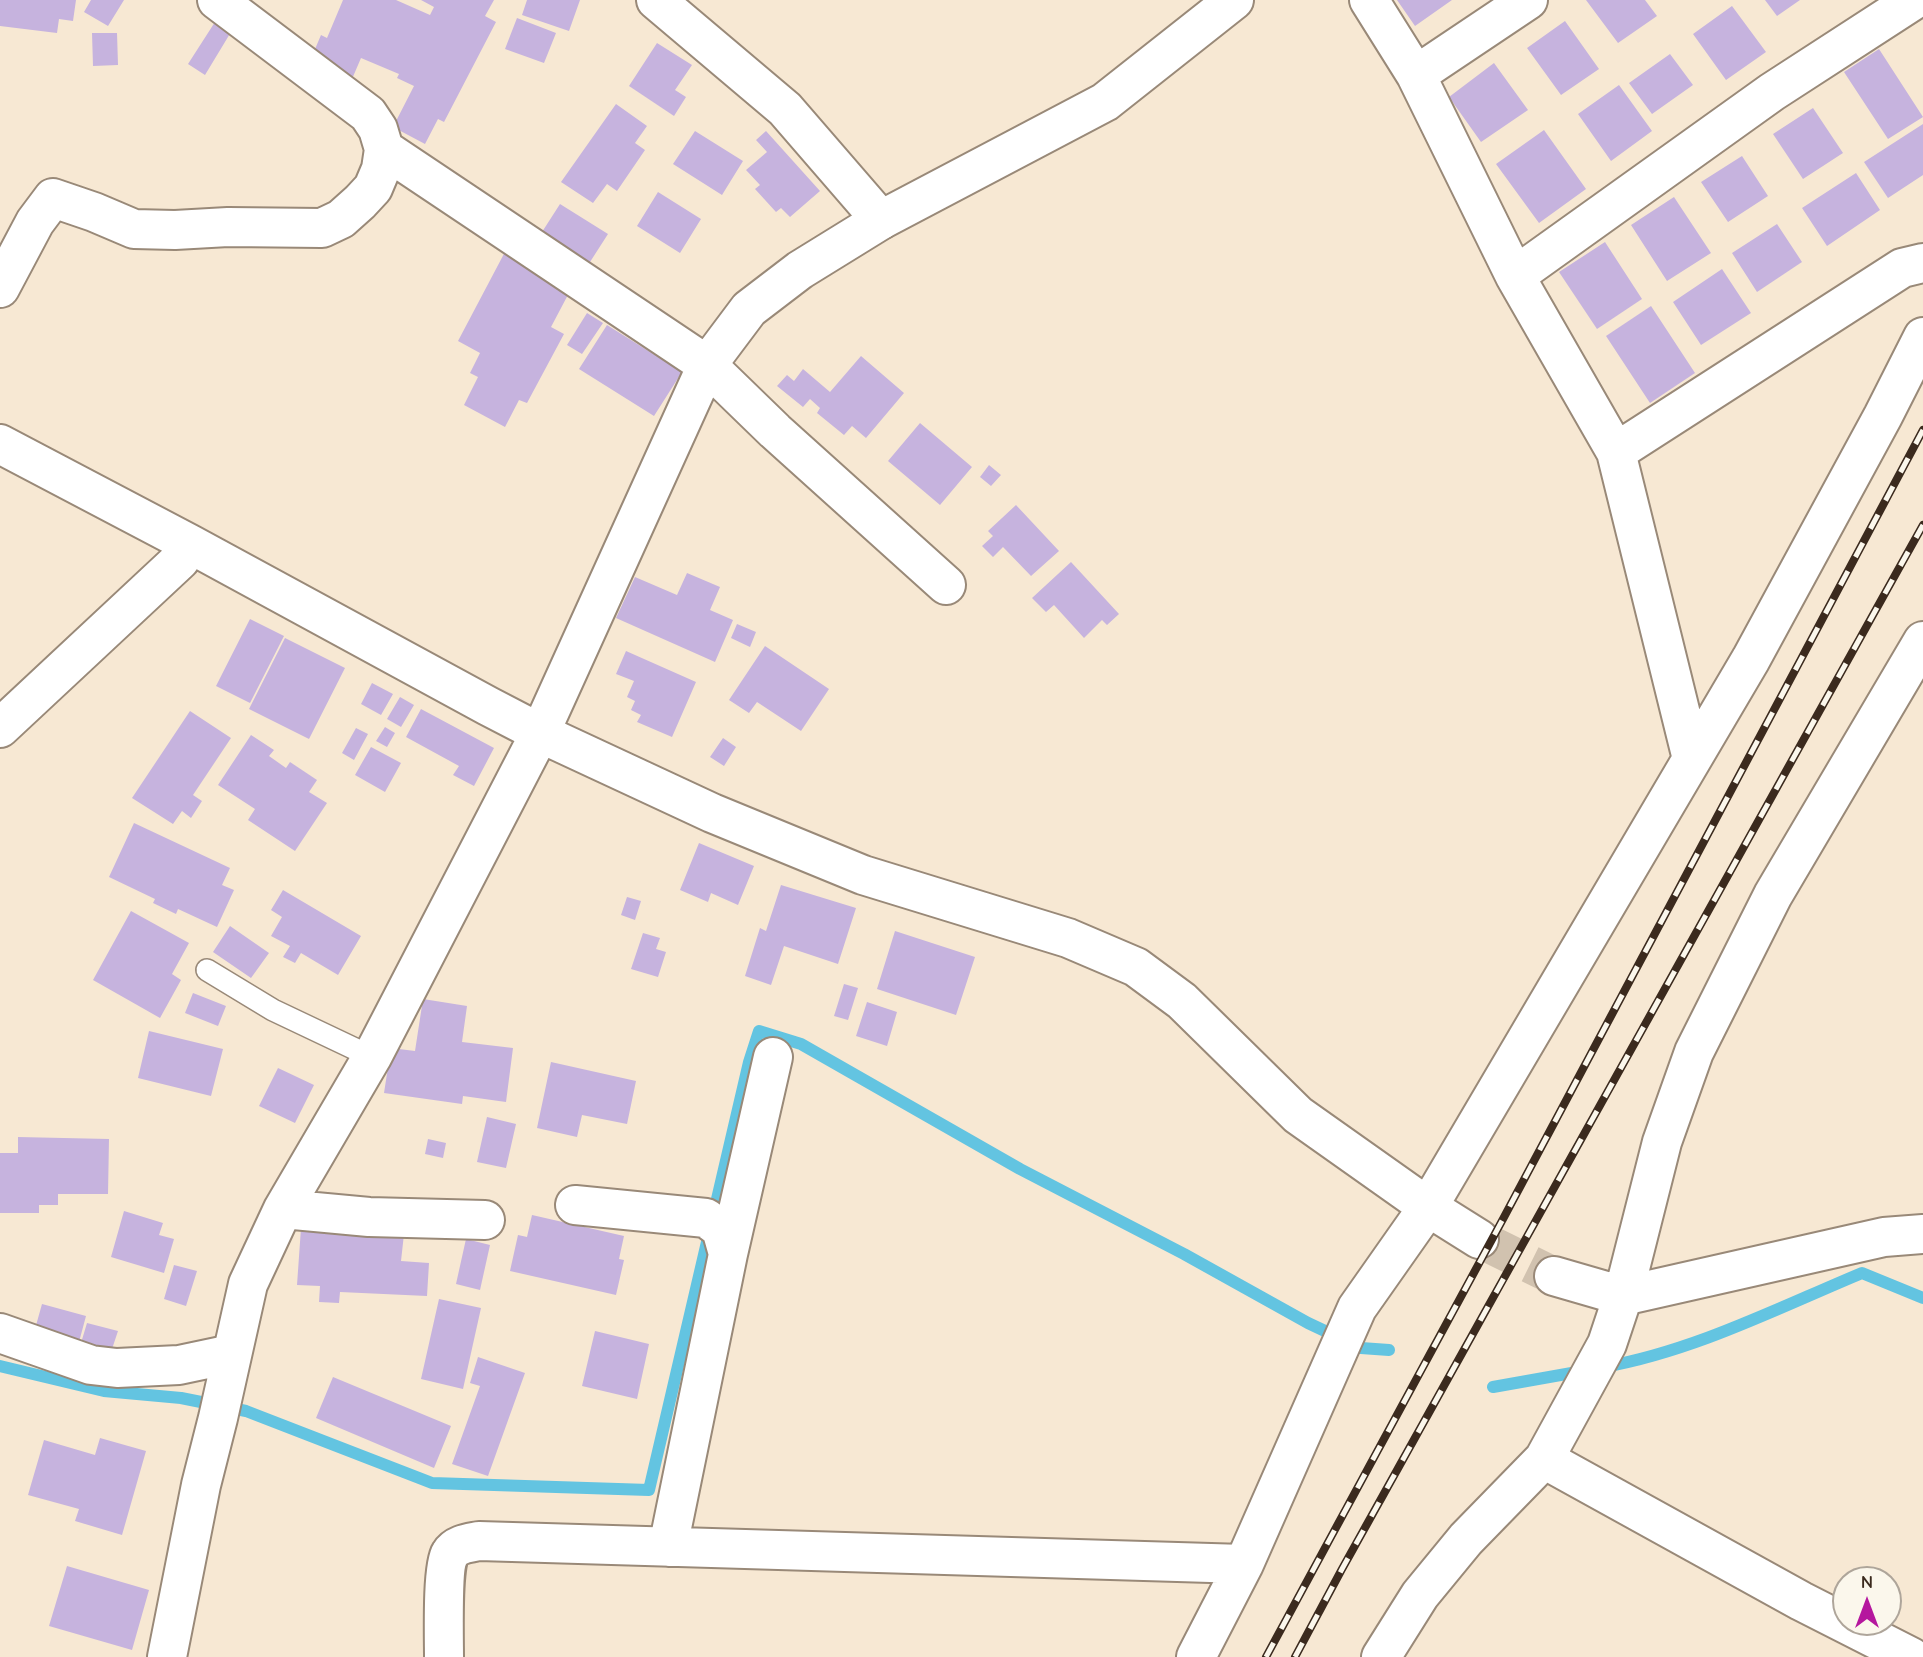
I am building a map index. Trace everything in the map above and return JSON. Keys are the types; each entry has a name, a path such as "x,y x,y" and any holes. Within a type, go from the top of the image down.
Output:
{"street":[{"path":"0,288 35,222 52,198 134,229 322,228 341,219 373,188 381,169 384,149 368,114 217,0"},
{"path":"656,0 785,109 881,220"},
{"path":"167,1657 201,1485 248,1284 283,1209 372,1057 540,733 707,365 749,309 800,270 881,220 1105,102 1234,0"},
{"path":"1369,0 1416,75 1515,276 1616,452 1692,759"},
{"path":"1416,75 1528,0"},
{"path":"1515,276 1772,92 1914,0"},
{"path":"384,149 707,365 775,431 946,585"},
{"path":"1616,452 1902,268 1923,263"},
{"path":"1196,1657 1244,1564 1357,1308 1428,1207 1751,659 1923,337"},
{"path":"0,444 540,733 712,813 863,875 1068,939 1136,967 1182,1001 1298,1115 1428,1207 1479,1239"},
{"path":"0,728 180,560 190,544"},
{"path":"1381,1657 1420,1595 1450,1558 1544,1459 1607,1344 1623,1296 1662,1142 1695,1052 1773,895 1923,641"},
{"path":"668,1547 728,1254 773,1057"},
{"path":"575,1205 706,1218 721,1229 728,1254"},
{"path":"283,1209 369,1217 485,1220"},
{"path":"1554,1276 1623,1296 1884,1237 1923,1234"},
{"path":"0,1334 91,1365 117,1368 179,1365 231,1354"},
{"path":"1544,1459 1801,1601 1911,1657"},
{"path":"444,1657 445,1574 450,1554 461,1545 479,1541 1244,1564"}],"lane":[{"path":"208,971 273,1010 372,1057"}],"building":[{"path":"0,0 76,0 73,21 59,19 57,33 0,26"},
{"path":"91,0 124,0 108,26 84,12"},
{"path":"343,0 396,0 430,15 434,7 421,0 494,0 485,16 496,22 444,122 438,119 425,144 393,127 414,86 397,78 399,74 361,58 352,79 310,61 321,35 327,38"},
{"path":"527,0 580,0 569,31 522,15"},
{"path":"1397,0 1452,0 1415,26"},
{"path":"1586,0 1645,0 1657,16 1618,43"},
{"path":"1765,0 1800,0 1777,16"},
{"path":"1732,6 1766,52 1726,80 1693,34"},
{"path":"517,18 556,33 544,63 505,49"},
{"path":"1565,21 1599,69 1561,95 1527,48"},
{"path":"215,22 231,32 205,75 188,64"},
{"path":"92,33 117,33 118,65 93,66"},
{"path":"657,43 692,65 675,90 686,97 674,116 629,86"},
{"path":"1879,49 1923,117 1888,139 1844,72"},
{"path":"1670,54 1693,85 1652,114 1629,83"},
{"path":"1494,63 1528,110 1481,142 1449,97"},
{"path":"1619,85 1652,131 1611,161 1578,114"},
{"path":"616,104 647,126 635,143 645,150 617,191 607,184 593,203 561,182"},
{"path":"1813,108 1843,153 1803,179 1773,134"},
{"path":"1923,124 1923,175 1888,198 1864,162"},
{"path":"1544,130 1586,189 1539,223 1496,164"},
{"path":"695,131 743,161 722,195 673,164"},
{"path":"766,131 820,191 790,217 781,208 776,212 755,189 760,185 746,170 767,152 756,140"},
{"path":"1742,156 1768,196 1728,222 1701,182"},
{"path":"1856,173 1880,210 1827,246 1802,208"},
{"path":"658,192 701,219 680,253 637,226"},
{"path":"1674,197 1711,253 1667,281 1631,225"},
{"path":"560,204 608,234 590,262 542,232"},
{"path":"1777,224 1802,262 1757,292 1732,253"},
{"path":"1605,242 1642,299 1597,329 1559,272"},
{"path":"506,250 570,291 551,327 564,334 527,403 519,400 505,427 464,405 478,377 470,373 480,353 458,341"},
{"path":"1722,269 1751,313 1701,345 1673,302"},
{"path":"1651,306 1695,373 1650,403 1606,336"},
{"path":"587,313 603,323 582,354 567,345"},
{"path":"607,325 682,372 654,416 579,369"},
{"path":"861,356 904,393 866,438 852,426 844,435 817,413 820,408 810,399 803,407 777,386 787,375 794,381 803,369 830,392"},
{"path":"920,423 972,467 940,505 888,461"},
{"path":"989,465 1001,475 991,486 980,477"},
{"path":"1016,505 1059,551 1031,576 1003,547 993,557 982,546 993,536 988,531"},
{"path":"1071,562 1119,614 1107,625 1102,620 1084,638 1054,605 1046,612 1032,598"},
{"path":"687,573 720,587 710,610 733,620 715,662 616,618 635,577 677,595"},
{"path":"250,619 284,636 250,703 216,686"},
{"path":"737,624 756,632 750,647 731,638"},
{"path":"285,638 345,668 309,739 249,709"},
{"path":"765,646 829,689 801,731 757,702 749,713 729,700"},
{"path":"626,651 696,682 672,737 637,722 641,715 631,710 635,701 627,697 634,681 616,674"},
{"path":"372,683 393,694 381,715 361,704"},
{"path":"400,697 414,705 401,727 387,719"},
{"path":"421,709 494,748 474,786 453,775 459,766 406,737"},
{"path":"190,711 231,738 193,795 202,801 191,818 182,811 173,824 132,798"},
{"path":"385,727 395,733 387,747 376,741"},
{"path":"356,728 368,734 354,760 342,753"},
{"path":"251,735 274,750 269,756 286,768 290,762 317,780 309,792 327,803 295,851 248,820 255,809 218,785"},
{"path":"723,738 736,747 724,766 710,757"},
{"path":"371,747 401,763 385,792 355,775"},
{"path":"134,823 230,868 222,885 234,890 217,927 178,909 176,914 153,903 155,899 109,877"},
{"path":"699,843 754,866 738,905 711,893 708,902 680,890"},
{"path":"781,885 856,908 838,964 784,946 771,985 745,976 760,928 766,931"},
{"path":"283,890 361,936 338,975 301,953 295,963 283,957 290,946 271,936 282,917 271,910"},
{"path":"627,897 641,901 635,920 621,915"},
{"path":"131,911 189,943 172,974 181,980 160,1018 93,980"},
{"path":"230,926 269,953 251,978 213,952"},
{"path":"895,931 975,957 956,1015 877,989"},
{"path":"643,933 660,938 656,949 666,952 658,977 631,969"},
{"path":"844,984 858,988 848,1020 834,1016"},
{"path":"193,993 226,1006 218,1026 185,1013"},
{"path":"423,999 467,1006 462,1042 513,1048 506,1102 463,1096 462,1104 384,1093 391,1048 415,1051"},
{"path":"867,1002 897,1012 887,1046 856,1036"},
{"path":"149,1031 223,1049 211,1096 138,1078"},
{"path":"551,1062 636,1081 627,1124 582,1115 577,1137 537,1128"},
{"path":"278,1068 314,1085 295,1123 259,1106"},
{"path":"487,1117 516,1124 506,1168 477,1162"},
{"path":"18,1137 109,1139 108,1194 58,1194 58,1205 39,1205 39,1213 0,1213 0,1153 18,1153"},
{"path":"428,1139 446,1143 443,1158 425,1154"},
{"path":"124,1211 163,1223 159,1235 174,1239 164,1273 111,1257"},
{"path":"532,1215 624,1236 619,1259 624,1260 616,1295 510,1271 518,1235 527,1237"},
{"path":"301,1228 404,1234 401,1261 429,1263 427,1296 340,1292 339,1303 319,1302 320,1286 297,1285"},
{"path":"466,1239 490,1245 480,1290 456,1284"},
{"path":"174,1265 197,1271 186,1306 164,1299"},
{"path":"439,1299 481,1308 463,1389 421,1379"},
{"path":"42,1304 86,1316 79,1342 35,1329"},
{"path":"87,1323 118,1331 111,1352 81,1343"},
{"path":"595,1331 649,1344 637,1399 582,1386"},
{"path":"478,1357 525,1373 488,1476 452,1464 480,1386 470,1383"},
{"path":"333,1377 451,1426 434,1468 316,1418"},
{"path":"100,1438 146,1451 122,1535 75,1521 79,1509 28,1495 44,1440 95,1455"},
{"path":"67,1566 149,1590 132,1650 49,1626"}],"waterway":[{"path":"0,1366 104,1391 181,1398 246,1411 432,1483 649,1490 749,1062 759,1031 801,1044 1020,1169 1184,1254 1308,1323 1361,1348 1389,1350"},
{"path":"1604,1367 1637,1360 1703,1339 1862,1273 1923,1298"},
{"path":"1493,1387 1583,1371"}],"tunnel":[{"path":"1479,1239 1554,1276"}],"railway":[{"path":"1266,1657 1503,1219 1923,430"},
{"path":"1295,1657 1923,525"}]}
